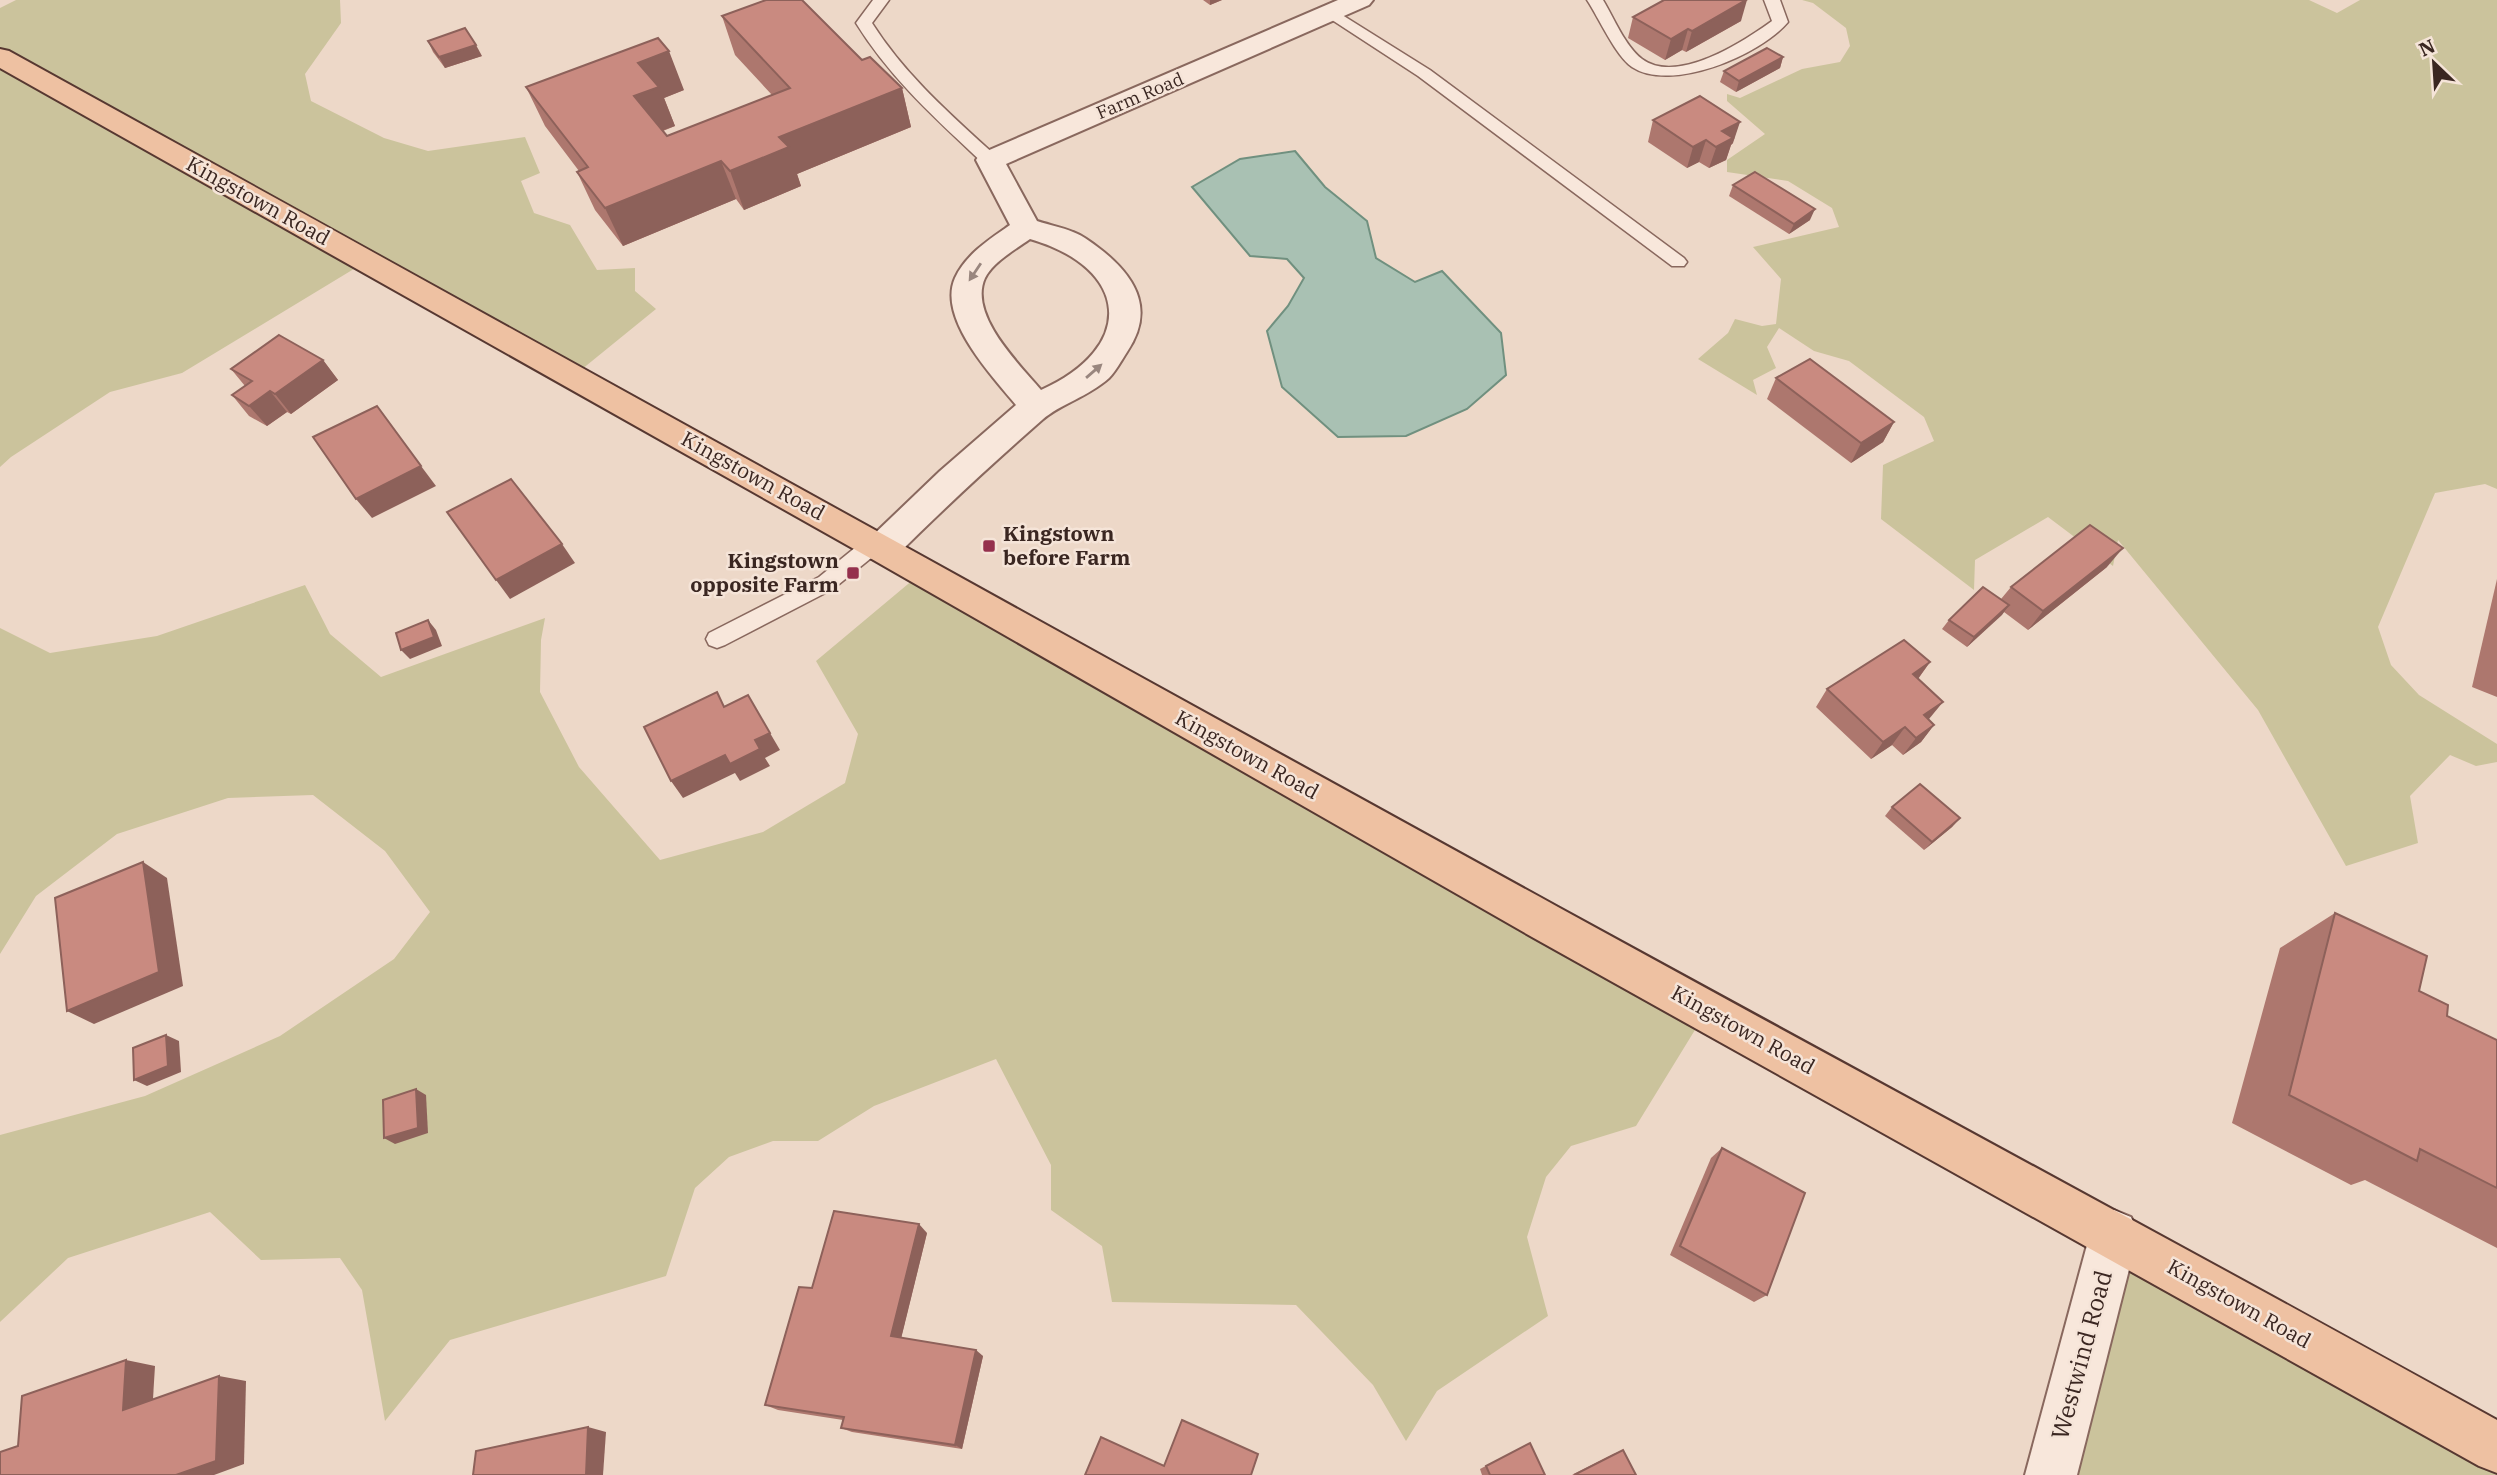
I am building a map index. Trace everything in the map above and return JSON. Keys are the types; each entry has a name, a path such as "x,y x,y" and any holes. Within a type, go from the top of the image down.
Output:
{"main road":[{"name":"Kingstown Road","path":"0,57 1535,916 2497,1448"}],"street":[{"name":"Farm Road","path":"990,160 1360,0"},
{"path":"878,546 1036,406 1069,391 1099,369 1119,340 1126,317 1124,294 1107,271 1064,239 1026,228 990,160"},
{"path":"1026,228 983,261 969,279 966,303 973,325 1036,406"},
{"name":"Westwind Road","path":"2051,1475 2114,1234"}],"lane":[{"path":"881,0 864,23 871,36 908,83 990,160"},
{"path":"1594,0 1637,63 1669,74 1701,65 1757,39 1780,22 1772,0"},
{"path":"1331,13 1424,73 1678,261"},
{"path":"717,639 826,583 878,546"}],"shaded area":[{"path":"16,0 340,0 341,23 305,74 311,101 384,138 428,151 525,137 540,173 521,181 534,213 570,225 597,270 635,268 635,291 656,309 576,374 367,261 182,373 110,392 0,467 0,8"},
{"path":"1802,0 2309,0 2337,13 2360,0 2497,0 2497,489 2485,484 2435,493 2378,627 2391,665 2419,695 2497,744 2497,762 2476,766 2450,755 2410,796 2418,843 2346,866 2258,710 2118,540 2113,566 2048,517 1975,560 1974,590 1881,519 1883,465 1934,441 1924,417 1849,361 1814,351 1779,328 1767,347 1776,368 1753,380 1757,395 1698,359 1728,333 1735,319 1762,326 1776,324 1781,279 1753,247 1839,227 1832,208 1788,181 1727,172 1727,160 1765,134 1727,101 1727,94 1740,98 1802,69 1840,62 1850,46 1846,28 1813,3"},
{"path":"1295,151 1325,187 1367,221 1376,258 1415,282 1442,271 1501,333 1506,375 1467,409 1406,436 1338,437 1282,387 1267,331 1288,306 1304,278 1287,259 1250,256 1192,187 1240,159"},
{"path":"920,574 1706,1012 1636,1126 1571,1146 1546,1177 1527,1237 1548,1316 1437,1391 1406,1441 1373,1385 1296,1305 1112,1302 1102,1246 1051,1210 1051,1165 996,1059 874,1106 818,1141 773,1141 729,1157 695,1188 666,1276 450,1340 385,1421 362,1290 340,1258 261,1260 210,1212 68,1258 0,1322 0,1135 145,1096 280,1036 394,959 430,912 385,851 313,795 228,798 117,834 36,896 0,954 0,628 50,653 157,636 305,585 330,634 381,677 545,618 541,640 540,692 579,767 660,860 763,832 845,783 858,734 816,661"},
{"path":"2105,1259 2497,1445 2497,1475 2045,1475"}],"building":[{"path":"766,0 802,0 862,60 870,57 902,88 779,137 789,147 730,171 721,161 605,208 577,172 588,167 526,87 658,38 669,51 638,63 659,87 634,96 667,136 790,88 722,16"},
{"path":"1664,0 1746,0 1692,31 1688,29 1671,39 1633,17"},
{"path":"465,28 476,45 439,57 428,41"},
{"path":"1767,48 1783,57 1739,81 1724,71"},
{"path":"1700,96 1740,122 1722,131 1733,138 1716,147 1706,140 1693,147 1653,120"},
{"path":"1755,172 1815,209 1794,224 1733,185"},
{"path":"279,335 323,360 275,394 270,391 249,406 232,395 252,381 231,369"},
{"path":"1810,359 1894,422 1861,443 1776,378"},
{"path":"377,406 421,466 356,499 313,437"},
{"path":"511,479 562,544 496,580 447,512"},
{"path":"2090,525 2123,548 2043,611 2011,587"},
{"path":"1983,587 2009,605 1974,637 1949,620"},
{"path":"428,620 434,637 401,650 396,633"},
{"path":"1904,640 1930,662 1913,674 1943,702 1924,715 1934,725 1916,738 1905,727 1883,742 1827,689"},
{"path":"717,692 724,707 748,695 770,733 755,740 760,749 730,764 725,755 671,781 644,727"},
{"path":"1920,784 1960,818 1932,842 1892,807"},
{"path":"143,862 159,972 67,1011 55,898"},
{"path":"2335,913 2427,956 2419,991 2448,1005 2447,1016 2497,1040 2497,1188 2420,1149 2417,1161 2289,1095"},
{"path":"166,1035 168,1066 134,1080 133,1048"},
{"path":"416,1089 418,1128 384,1138 383,1100"},
{"path":"1722,1148 1805,1193 1767,1295 1680,1246"},
{"path":"834,1211 919,1224 891,1336 976,1350 955,1445 841,1428 844,1417 765,1405 799,1287 812,1288"},
{"path":"126,1360 123,1410 219,1376 216,1461 176,1475 0,1475 0,1452 18,1446 22,1396"},
{"path":"1182,1420 1258,1454 1251,1475 1085,1475 1101,1437 1164,1466"},
{"path":"588,1427 586,1475 473,1475 476,1451"},
{"path":"1530,1443 1545,1475 1490,1475 1486,1466"},
{"path":"1623,1450 1636,1475 1574,1475"}],"place":[{"name":"Kingstown before Farm","path":"989,546"},
{"name":"Kingstown opposite Farm","path":"853,573"}]}
